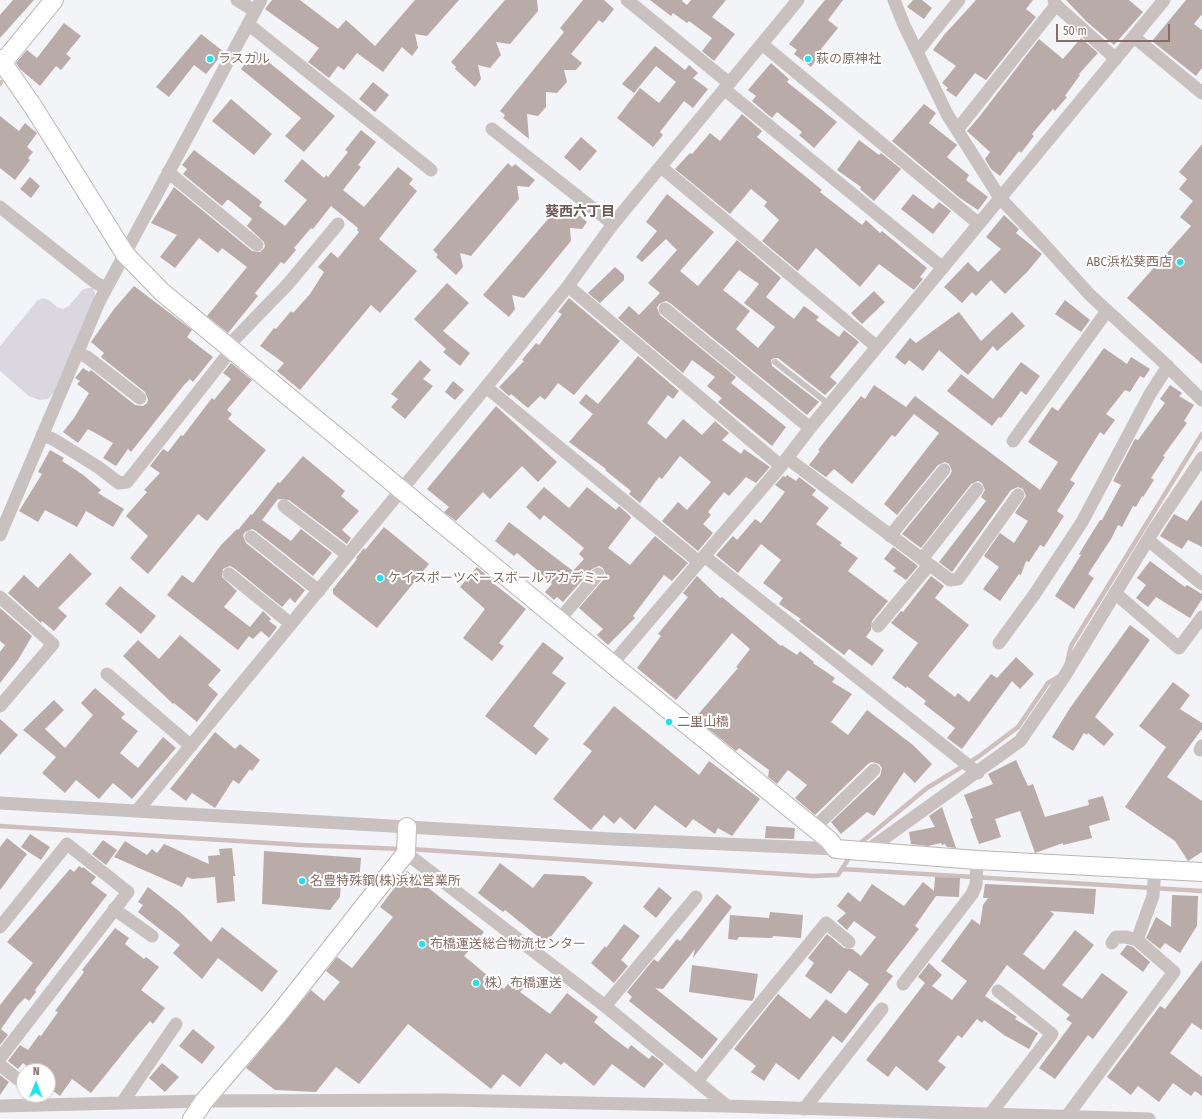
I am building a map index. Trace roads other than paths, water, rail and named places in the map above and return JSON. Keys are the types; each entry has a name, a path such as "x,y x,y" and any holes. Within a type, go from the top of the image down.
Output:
{"street":[{"path":"54,0 1,63 34,108 124,254 162,292 612,664 829,840 836,849"},
{"path":"1,533 77,352 106,288 258,6 237,0"},
{"path":"137,811 486,387 568,286 613,224 798,0"},
{"path":"894,0 917,52 948,114 1000,198 1042,241 1090,295 1168,366 1201,400"},
{"path":"917,52 960,0"},
{"path":"612,664 784,462 810,428 1164,0"},
{"path":"630,1 726,86 942,268"},
{"path":"957,130 1055,2 1116,59"},
{"path":"248,24 431,170"},
{"path":"1134,37 1202,93"},
{"path":"762,44 979,224"},
{"path":"492,129 613,224"},
{"path":"661,167 878,347"},
{"path":"168,172 257,245"},
{"path":"0,207 96,283 106,288"},
{"path":"42,435 53,439 98,467 119,484 127,482 230,347 288,284 338,224"},
{"path":"568,286 784,462 950,580 958,579 1018,495"},
{"path":"665,309 810,428"},
{"path":"1013,441 1107,311"},
{"path":"77,352 87,357 140,398"},
{"path":"999,643 1034,595 1082,522 1150,394 1168,366"},
{"path":"486,387 702,559 978,773"},
{"path":"865,852 978,773 1020,741 1064,677 1148,540 1202,458"},
{"path":"890,536 944,470"},
{"path":"878,626 978,489"},
{"path":"284,506 348,555"},
{"path":"252,537 319,591"},
{"path":"1148,540 1202,584"},
{"path":"229,574 291,624"},
{"path":"560,620 598,574"},
{"path":"1115,593 1179,648 1202,617"},
{"path":"0,596 53,644 0,706"},
{"path":"107,674 191,746"},
{"path":"814,828 874,770"},
{"path":"0,803 407,827 836,849 977,864 1154,873 1202,872"},
{"path":"192,1119 204,1101 278,1015 406,853 407,827"},
{"path":"0,927 67,844 128,892 0,1058"},
{"path":"406,853 605,1006 727,1106"},
{"path":"903,984 966,903 976,885 977,864"},
{"path":"1137,940 1153,896 1154,873"},
{"path":"605,1006 696,897"},
{"path":"114,909 152,936"},
{"path":"697,1081 826,923 849,942"},
{"path":"1067,1116 1174,972 1137,940 1126,936 1116,937 1112,943"},
{"path":"991,1114 1052,1034 998,991"},
{"path":"804,1109 882,1009"},
{"path":"122,1103 176,1024"},
{"path":"0,1065 16,1078"},
{"path":"0,1106 204,1101 446,1100 727,1106 804,1109 890,1115 991,1114 1149,1119"}],"lane":[{"path":"775,362 830,405"}],"waterway":[{"path":"1067,663 1071,646 1202,434"},
{"path":"858,845 927,788 978,757 1018,727 1048,683 1058,677"},
{"path":"0,826 301,845 403,849"},
{"path":"410,849 813,876 838,875 851,855"},
{"path":"842,869 1202,891"}],"place":[{"name":"ラスカル","path":"210,59"},
{"name":"萩の原神社","path":"808,59"},
{"name":"ABC浜松葵西店","path":"1180,262"},
{"name":"ケイスポーツベースボールアカデミー","path":"380,578"},
{"name":"二里山橋","path":"669,722"},
{"name":"名豊特殊鋼(株)浜松営業所","path":"302,881"},
{"name":"布橋運送総合物流センター","path":"422,944"},
{"name":"株）布橋運送","path":"476,983"}],"district":[{"name":"葵西六丁目","path":"580,212"}]}
